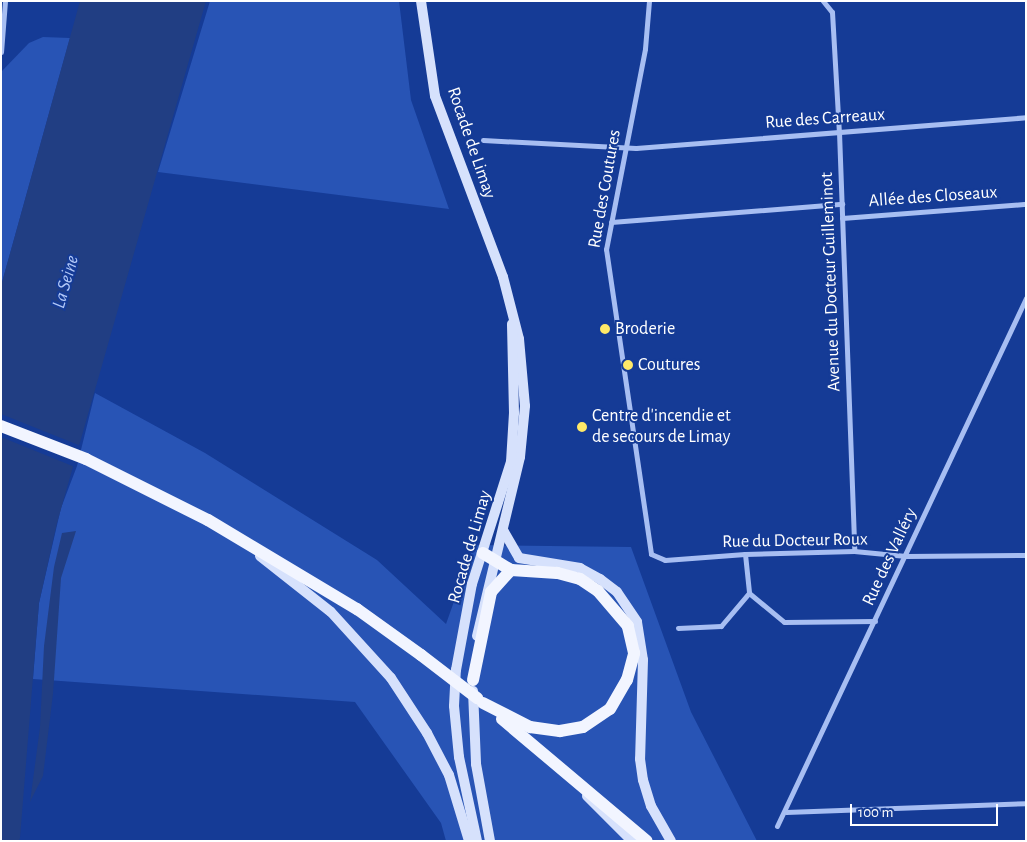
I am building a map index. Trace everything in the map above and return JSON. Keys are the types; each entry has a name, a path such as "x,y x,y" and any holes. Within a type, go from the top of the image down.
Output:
{"main road":[{"name":"Rocade de Limay","path":"421,1 435,96 503,277 519,339 525,406 520,457 503,530 472,584 456,670 454,706 459,757 477,841"},
{"name":"Rocade de Limay","path":"491,841 476,764 473,680 479,616 489,557 511,462 514,414 513,320"},
{"path":"1,426 86,459 150,488 228,531 357,608 480,700 647,841"},
{"path":"503,530 519,558"},
{"path":"228,531 331,612 391,678 427,733 449,775 470,841"},
{"path":"489,557 519,558 558,564 592,574 616,592 637,622 644,660 640,759 643,780 651,806 670,841"},
{"path":"480,700 530,728 544,731 571,730 592,723 610,710 632,667 634,653 628,626 598,591 580,579 565,575 511,570 489,557"},
{"path":"473,680 491,592 511,570"},
{"path":"573,780 632,841"}],"street":[{"path":"1,52 5,1"},
{"name":"Rue des Coutures","path":"649,1 645,49 611,222 606,266 647,539 650,552 655,558"},
{"name":"Avenue du Docteur Guilleminot","path":"824,1 832,12 839,132 854,551"},
{"name":"Rue des Carreaux","path":"482,140 626,147 1026,117"},
{"path":"611,222 842,204"},
{"name":"Allée des Closeaux","path":"842,218 1026,204"},
{"name":"Rue des Valléry","path":"777,826 786,812 1026,298"},
{"path":"1021,310 1026,314"},
{"name":"Rue du Docteur Roux","path":"655,558 674,560 745,554 854,551 906,556 1026,555"},
{"path":"745,554 749,593 784,622 875,620"},
{"path":"678,628 721,626 749,593"},
{"path":"786,812 1026,803"}],"shaded area":[{"path":"210,1 399,1 411,100 449,209 158,172"},
{"path":"43,37 70,38 1,286 1,72 29,43"},
{"path":"95,393 205,453 377,560 446,624 474,545 631,547 691,712 757,841 446,841 441,823 355,702 33,679 39,603 61,508 77,466"}],"water":[{"name":"La Seine","path":"80,1 206,1 57,523 39,603 20,838 19,841 1,841 1,286"},
{"path":"76,531 61,578 53,694 43,776 30,802 40,727 44,646 54,567 62,533"}],"pier":[{"path":"1,414 81,446 75,467 1,437"}],"place":[{"name":"Broderie","path":"605,329"},
{"name":"Coutures","path":"628,365"},
{"name":"Centre d'incendie et de secours de Limay","path":"582,427"}]}
